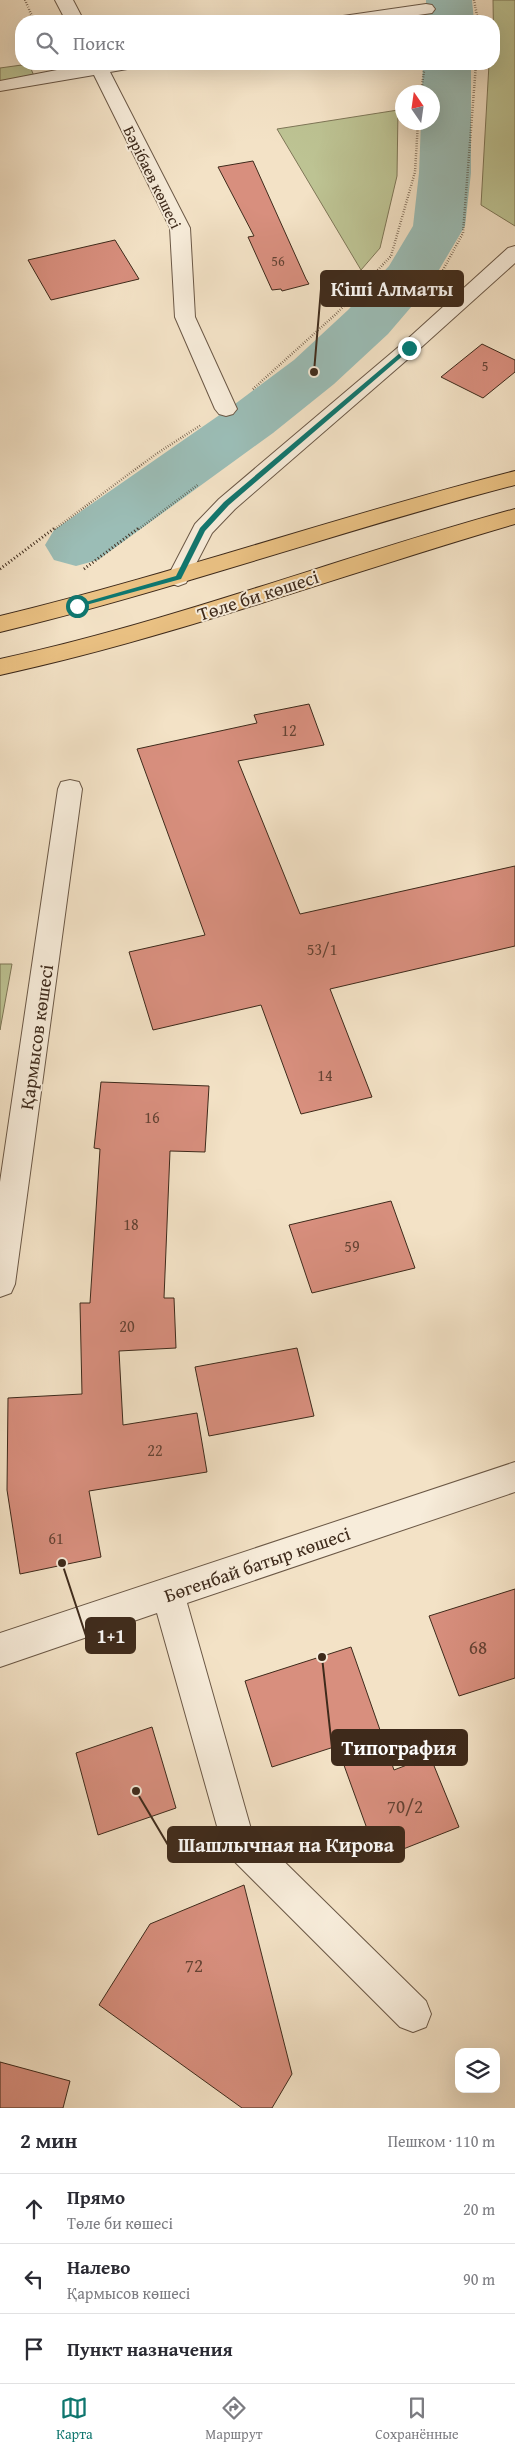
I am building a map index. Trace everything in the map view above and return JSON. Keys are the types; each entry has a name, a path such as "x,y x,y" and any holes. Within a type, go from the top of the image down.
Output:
{"main road":[{"name":"Төле би көшесі","path":"0,624 77,606 178,578 392,511 515,478"},
{"name":"Төле би көшесі","path":"0,667 91,647 415,544 515,516"}],"street":[{"path":"64,0 72,15"},
{"path":"381,15 426,8"},
{"path":"0,86 78,70"},
{"name":"Бәрібаев көшесі","path":"100,70 180,228 185,317 226,409"},
{"path":"178,578 203,529 227,504 409,348 515,252"},
{"name":"Қармысов көшесі","path":"0,1284 70,789"},
{"name":"Бөгенбай батыр көшесі","path":"0,1650 515,1477"},
{"path":"168,1594 236,1838 413,2014"}],"path":[{"path":"25,0 31,15"},
{"path":"474,0 477,15"},
{"path":"422,85 424,70"},
{"path":"436,281 463,233 476,70"},
{"path":"82,570 205,480"}],"green space":[{"path":"493,0 515,0 515,226 481,205 489,70 500,70 500,15 493,15"},
{"path":"15,66 15,70 32,70 34,76 0,82 0,68"},
{"path":"395,110 395,130 398,130 397,176 380,248 361,270 277,129"},
{"path":"0,964 12,964 0,1030"}],"building":[{"path":"253,161 309,284 282,291 281,289 272,290 248,237 254,236 218,167"},
{"path":"115,240 139,279 51,300 28,260"},
{"path":"482,344 515,360 515,372 483,398 441,377"},
{"path":"309,704 324,745 238,761 300,914 515,866 515,946 330,989 372,1097 301,1114 261,1005 153,1030 129,952 205,935 137,749 257,723 254,715"},
{"path":"101,1082 209,1086 205,1152 170,1151 164,1298 174,1298 176,1348 119,1351 123,1425 197,1413 207,1472 89,1491 101,1557 20,1574 7,1490 8,1398 82,1394 80,1303 90,1303 100,1149 94,1148"},
{"path":"391,1201 415,1268 312,1293 289,1225"},
{"path":"297,1348 314,1416 209,1436 195,1367"},
{"path":"515,1589 515,1678 459,1696 429,1616"},
{"path":"351,1647 394,1770 430,1756 459,1827 378,1859 337,1746 272,1767 245,1681"},
{"path":"152,1727 176,1808 98,1835 76,1753"},
{"path":"244,1885 292,2074 272,2108 242,2108 99,2005 150,1924"},
{"path":"0,2062 70,2081 63,2108 0,2108"}],"waterway":[{"path":"449,0 450,15"},
{"path":"76,545 252,420 314,372 368,322 411,274 439,226 445,173 447,70"}],"place":[{"name":"Кіші Алматы","path":"314,372"},
{"name":"1+1","path":"62,1563"},
{"name":"Типография","path":"322,1657"},
{"name":"Шашлычная на Кирова","path":"136,1791"}],"route":[{"path":"77,606 178,578 203,529 227,504 409,348"}]}
